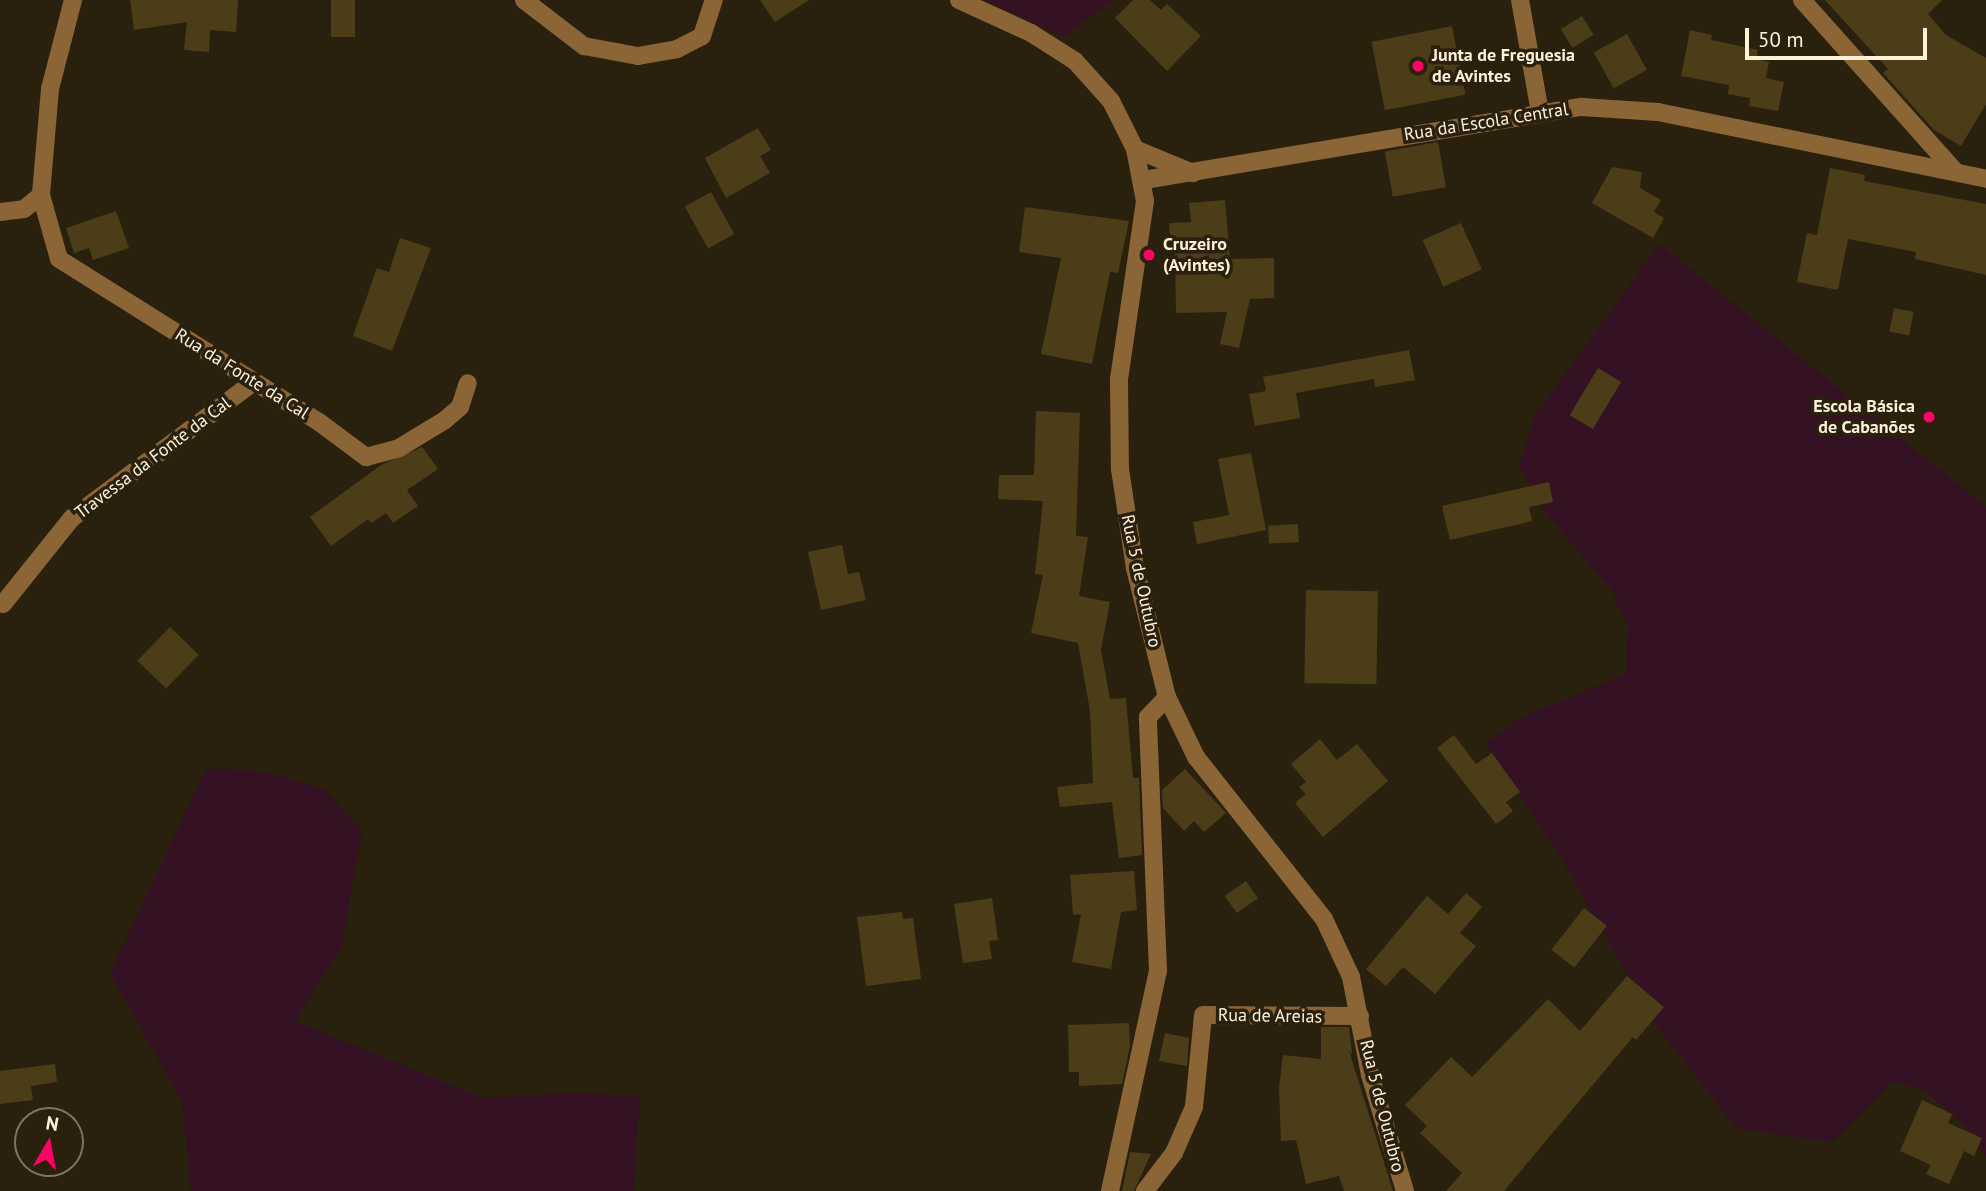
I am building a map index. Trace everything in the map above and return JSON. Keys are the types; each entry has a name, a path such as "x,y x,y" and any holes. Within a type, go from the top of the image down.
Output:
{"street":[{"path":"0,212 24,209 41,195 50,89 74,0"},
{"path":"524,0 584,46 605,53 638,55 677,49 702,36 714,0"},
{"name":"Rua 5 de Outubro","path":"959,0 1031,33 1075,61 1111,101 1135,149 1144,180 1119,380 1120,469 1135,568 1167,697 1196,757 1324,919 1351,977 1370,1075 1405,1191"},
{"path":"1520,0 1539,112"},
{"path":"1802,0 1956,172"},
{"name":"Rua da Escola Central","path":"1144,180 1539,112 1583,107 1658,112 1986,179"},
{"path":"1135,149 1193,173"},
{"name":"Rua da Fonte da Cal","path":"41,195 59,259 254,382 366,457 399,448 445,420 460,407 468,383"},
{"name":"Travessa da Fonte da Cal","path":"3,604 72,518 254,382"},
{"path":"1110,1191 1158,971 1148,717 1167,697"},
{"name":"Rua de Areias","path":"1145,1191 1174,1153 1194,1107 1203,1015 1360,1016"}],"shaded area":[{"path":"984,0 1113,0 1064,37"},
{"path":"1659,244 1986,507 1986,1158 1968,1128 1924,1090 1893,1081 1832,1142 1736,1128 1656,1025 1558,853 1485,743 1524,716 1626,674 1627,625 1611,589 1546,513 1519,466 1533,418"},
{"path":"206,769 260,771 324,789 362,831 342,947 295,1021 483,1098 577,1093 640,1097 633,1191 191,1191 182,1102 110,973"}],"building":[{"path":"130,0 238,0 236,32 210,30 209,52 184,50 187,22 134,30"},
{"path":"331,0 355,0 355,37 331,37"},
{"path":"760,0 809,0 775,22"},
{"path":"1133,0 1150,0 1161,10 1167,4 1201,36 1167,71 1115,18"},
{"path":"1825,0 1942,0 1928,14 1946,35 1986,58 1986,104 1961,146 1934,130 1883,73 1888,69"},
{"path":"1582,16 1594,35 1572,48 1561,29"},
{"name":"Junta de Freguesia de Avintes","path":"1452,26 1465,95 1385,110 1372,42"},
{"path":"1690,30 1712,35 1711,40 1758,50 1756,59 1769,62 1766,78 1784,82 1778,111 1749,106 1750,98 1728,94 1729,85 1681,76"},
{"path":"1627,34 1647,70 1614,88 1594,52"},
{"path":"758,128 771,150 760,156 770,173 726,198 705,158"},
{"path":"1438,142 1446,187 1393,197 1385,151"},
{"path":"1612,167 1642,172 1640,188 1661,200 1654,212 1664,218 1653,238 1592,203"},
{"path":"1830,168 1865,175 1864,181 1986,204 1986,275 1915,259 1916,252 1848,239 1838,290 1797,282 1807,233 1817,235"},
{"path":"711,192 734,234 708,249 685,207"},
{"path":"1225,200 1230,259 1274,258 1274,298 1250,299 1239,348 1220,344 1227,312 1176,313 1175,248 1171,248 1169,223 1191,222 1189,203"},
{"path":"1025,207 1129,221 1118,273 1110,272 1092,364 1041,354 1061,258 1019,252"},
{"path":"116,211 129,248 93,260 89,248 74,253 66,228"},
{"path":"1461,223 1482,270 1443,287 1423,240"},
{"path":"400,238 431,248 392,351 353,336 377,268 389,272"},
{"path":"1894,308 1914,312 1909,335 1889,332"},
{"path":"1409,350 1415,380 1375,387 1374,379 1296,393 1300,418 1255,426 1249,394 1266,391 1263,377"},
{"path":"1598,368 1621,382 1593,429 1570,415"},
{"path":"1036,411 1080,413 1076,536 1088,537 1079,596 1110,602 1101,650 1110,699 1126,698 1133,778 1139,778 1142,855 1119,858 1112,802 1060,807 1057,787 1093,783 1090,711 1078,643 1031,633 1043,575 1035,574 1043,501 998,499 999,475 1034,475"},
{"path":"422,447 438,469 407,490 418,506 393,523 386,513 371,523 368,519 331,546 310,517 381,465"},
{"path":"1251,453 1266,530 1197,544 1193,522 1229,515 1218,459"},
{"path":"1549,482 1553,502 1529,507 1532,521 1450,540 1442,506"},
{"path":"1298,524 1299,542 1269,544 1268,526"},
{"path":"842,545 848,574 859,572 866,600 821,610 808,552"},
{"path":"1306,590 1378,591 1376,684 1304,683"},
{"path":"170,627 199,655 166,689 137,661"},
{"path":"1454,735 1476,764 1492,753 1520,792 1506,802 1513,811 1496,824 1437,748"},
{"path":"1320,739 1337,760 1357,744 1388,781 1323,837 1295,803 1306,794 1299,787 1306,782 1291,764"},
{"path":"1185,769 1226,813 1204,832 1194,821 1184,831 1163,808 1162,790"},
{"path":"1134,871 1137,910 1121,912 1111,969 1072,962 1081,914 1073,915 1070,875"},
{"path":"1246,881 1258,898 1237,913 1225,896"},
{"path":"1466,893 1482,907 1460,933 1476,946 1435,994 1403,967 1386,986 1366,969 1427,896 1448,914"},
{"path":"992,898 998,940 989,941 992,959 963,963 954,904"},
{"path":"1584,908 1607,926 1574,968 1551,950"},
{"path":"902,912 903,919 913,918 921,979 866,986 857,917"},
{"path":"1627,976 1664,1007 1636,1040 1633,1037 1504,1191 1446,1191 1462,1173 1420,1133 1427,1126 1405,1105 1451,1057 1472,1077 1548,999 1580,1031"},
{"path":"1129,1023 1130,1046 1122,1084 1079,1086 1079,1072 1069,1072 1068,1025"},
{"path":"1321,1027 1349,1027 1352,1054 1349,1051 1393,1191 1344,1191 1339,1176 1306,1184 1296,1140 1281,1141 1279,1088 1283,1055 1321,1059"},
{"path":"1165,1033 1189,1038 1187,1066 1159,1061"},
{"path":"55,1064 57,1082 31,1086 33,1100 0,1104 0,1071"},
{"path":"1922,1100 1952,1114 1948,1123 1982,1138 1974,1156 1964,1151 1949,1184 1926,1174 1931,1165 1900,1151"},
{"path":"1130,1152 1151,1154 1134,1191 1122,1191"}],"place":[{"name":"Junta de Freguesia de Avintes","path":"1418,66"},
{"name":"Cruzeiro (Avintes)","path":"1149,255"},
{"name":"Escola Básica de Cabanões","path":"1929,417"}]}
